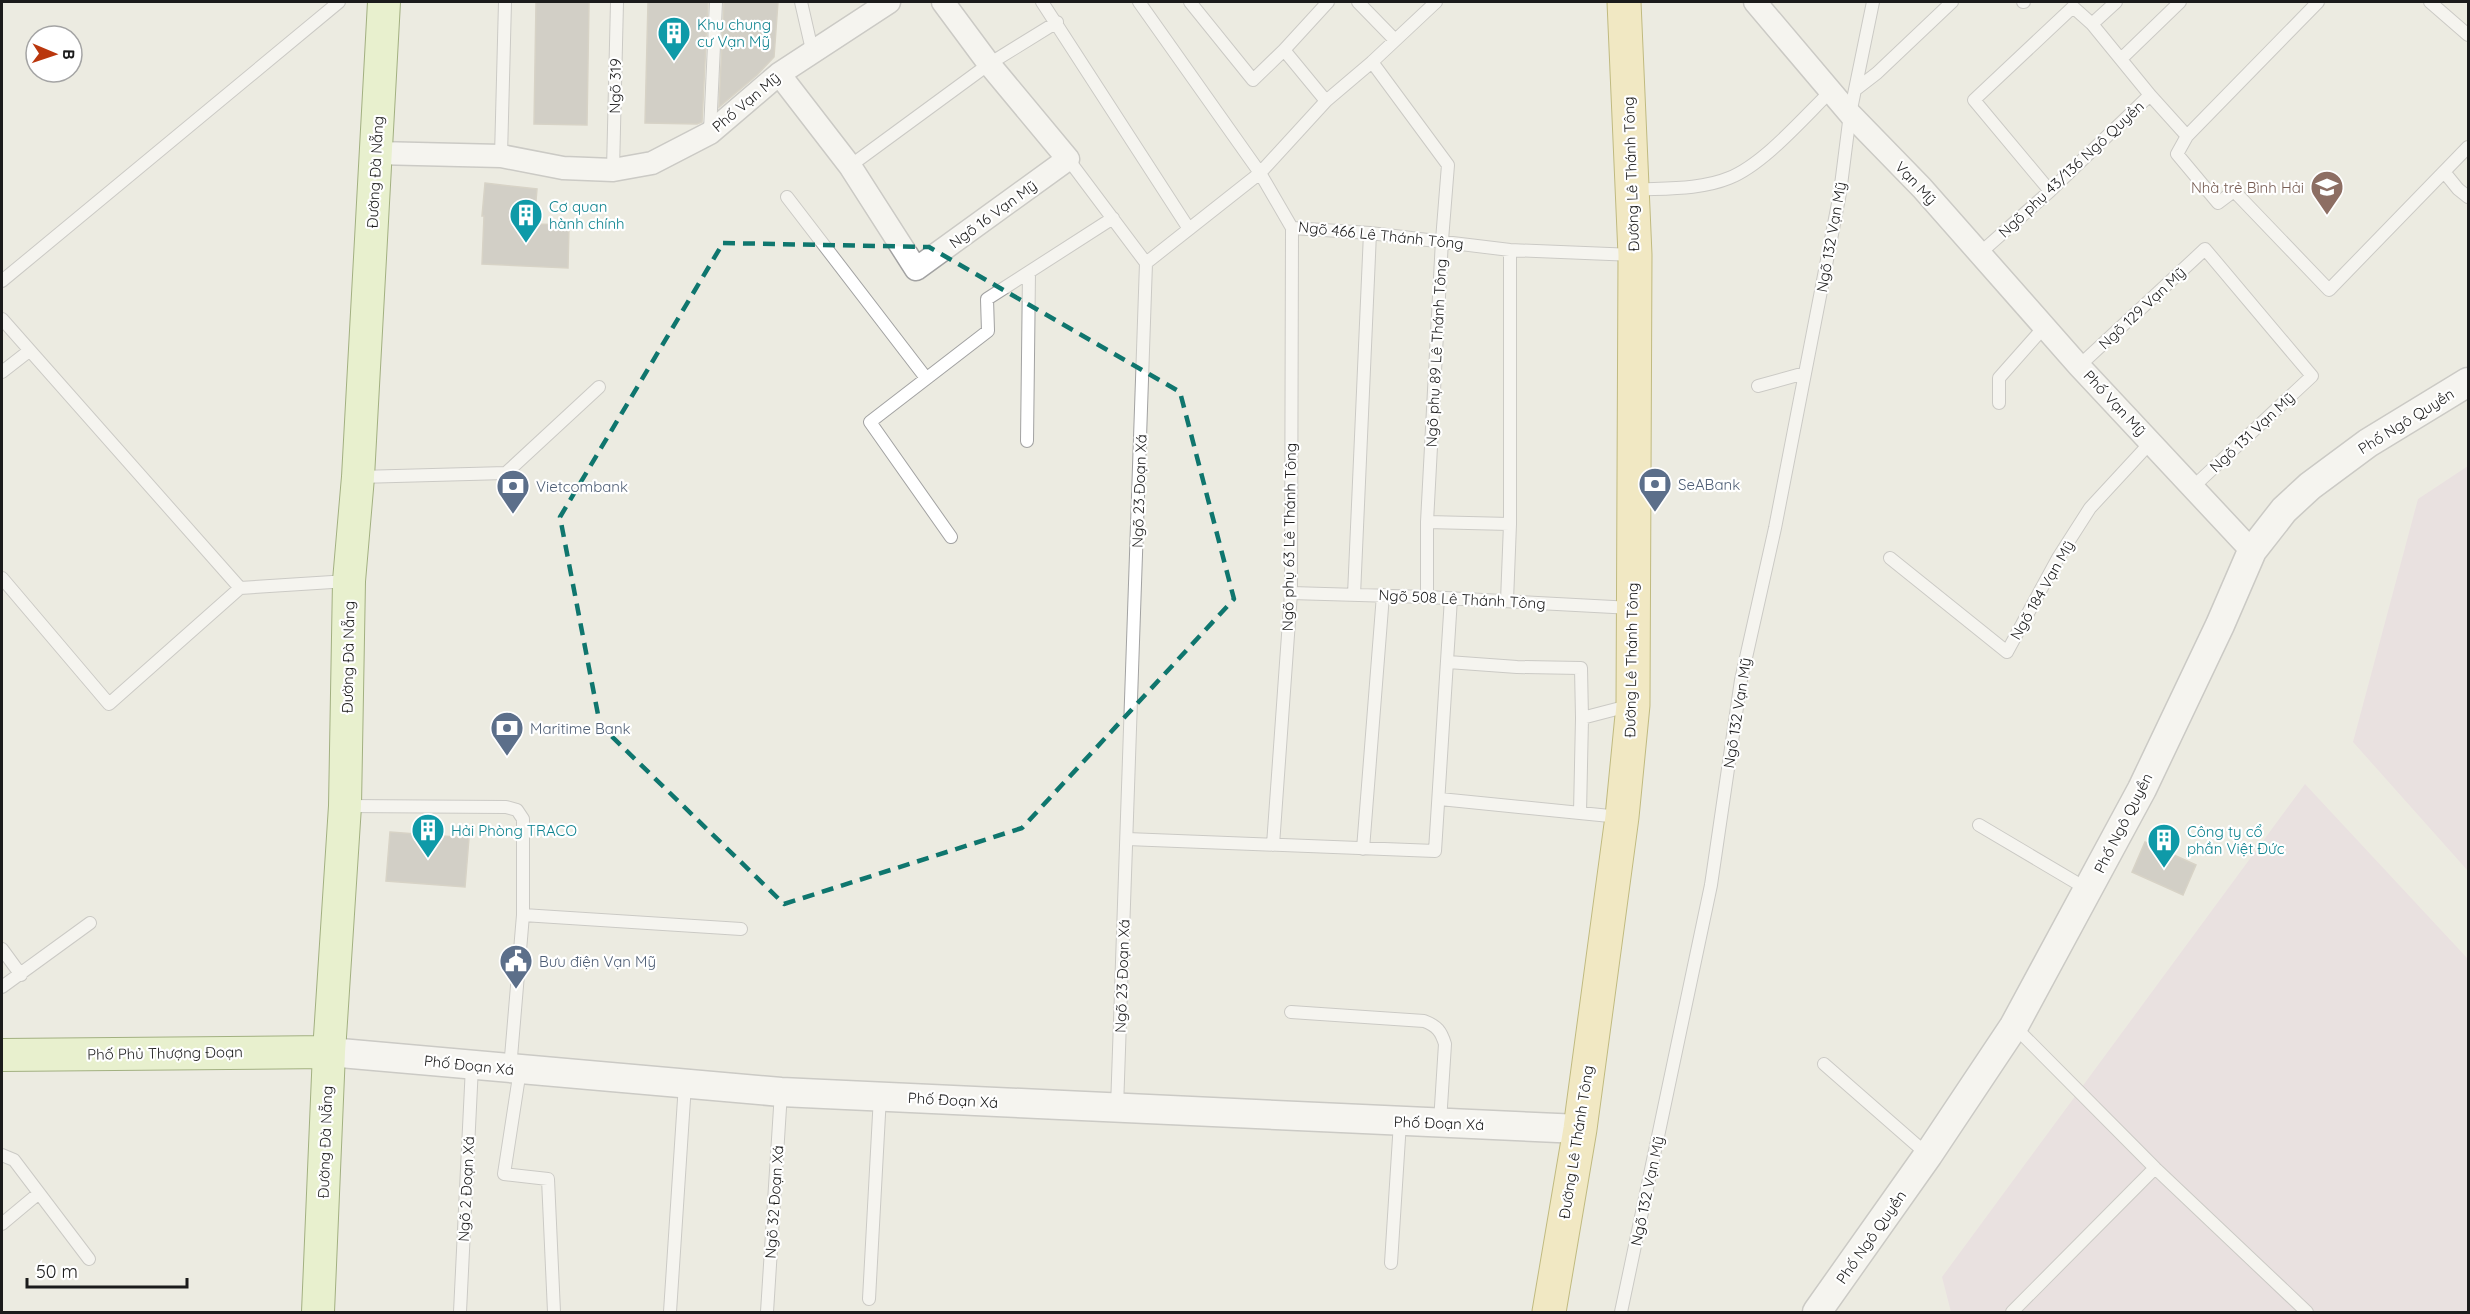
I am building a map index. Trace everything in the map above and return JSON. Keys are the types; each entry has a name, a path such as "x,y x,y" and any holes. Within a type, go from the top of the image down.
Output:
{"main road":[{"name":"Đường Đà Nẵng","path":"318,1312 329,1052 345,806 349,581 358,477 384,2"},
{"name":"Đường Lê Thánh Tông","path":"1549,1312 1580,1129 1622,817 1633,705 1635,255 1624,2"},
{"name":"Phố Phủ Thượng Đoạn","path":"2,1055 329,1052"}],"street":[{"name":"Phố Vạn Mỹ","path":"376,153 501,156 563,168 613,170 652,163 710,133 779,74 812,50 889,2"},
{"path":"943,2 989,64 1068,159"},
{"path":"1755,2 1850,114"},
{"name":"Ngõ 16 Vạn Mỹ","path":"779,74 850,166 916,269 1068,159"},
{"name":"Vạn Mỹ","path":"1850,114 1922,188 1979,254"},
{"name":"Phố Vạn Mỹ","path":"1979,254 2079,366 2252,551"},
{"name":"Phố Ngô Quyền","path":"1826,1306 2013,1026 2142,789 2220,625 2252,551 2284,510 2310,486 2368,443 2469,382"},
{"name":"Phố Đoạn Xá","path":"329,1052 781,1092 1580,1129"}],"lane":[{"path":"2,281 339,2"},
{"path":"501,156 505,2"},
{"name":"Ngõ 319","path":"613,170 617,2"},
{"path":"710,133 716,2"},
{"path":"801,2 812,50"},
{"path":"1042,2 1189,229"},
{"name":"Ngõ 466 Lê Thánh Tông","path":"1139,2 1260,173 1292,228 1370,233 1510,249 1635,255"},
{"path":"1190,2 1253,80 1328,2"},
{"path":"1358,2 1395,40"},
{"path":"1068,159 1146,263 1260,173 1326,101 1436,2"},
{"name":"Ngõ 132 Vạn Mỹ","path":"1621,1312 1711,885 1741,680 1775,528 1840,193 1850,114 1873,2"},
{"path":"1855,90 1877,73 1952,2"},
{"path":"2092,24 2116,2"},
{"path":"2121,59 2180,2"},
{"path":"2318,2 2187,136 2176,154 2218,203 2234,191 2328,290 2469,147"},
{"path":"2430,2 2469,34"},
{"path":"2050,191 1974,100 2069,4"},
{"name":"Ngõ phụ 43/136 Ngô Quyền","path":"1979,254 2050,191 2150,94 2092,24 2069,4"},
{"path":"850,166 989,64 1057,22"},
{"path":"1284,50 1326,101"},
{"name":"Ngõ phụ 89 Lê Thánh Tông","path":"1372,62 1448,165 1427,522 1427,597"},
{"path":"1632,190 1708,184 1727,179 1746,170 1831,91"},
{"path":"2150,94 2187,136"},
{"path":"2445,173 2458,189 2469,197"},
{"path":"787,197 926,378"},
{"path":"951,537 870,422 988,331 987,299 1113,218"},
{"name":"Ngõ phụ 63 Lê Thánh Tông","path":"1273,845 1291,593 1292,228"},
{"path":"1354,595 1370,233"},
{"path":"1507,601 1510,524 1510,249"},
{"name":"Ngõ 129 Vạn Mỹ","path":"2079,366 2205,249 2312,376"},
{"name":"Ngõ 23 Đoạn Xá","path":"1117,1109 1146,263"},
{"path":"1027,441 1029,272"},
{"path":"2,319 240,588"},
{"path":"1999,403 1999,378 2045,326"},
{"path":"2,372 29,351"},
{"path":"1758,386 1805,373"},
{"name":"Ngõ 131 Vạn Mỹ","path":"2193,487 2312,376"},
{"path":"358,477 506,473 599,387"},
{"name":"Ngõ 184 Vạn Mỹ","path":"1890,558 2007,652 2058,558 2090,508 2151,442"},
{"path":"1427,522 1510,524"},
{"path":"2,578 109,704 240,588 349,581"},
{"name":"Ngõ 508 Lê Thánh Tông","path":"1291,593 1383,595 1633,608"},
{"path":"1363,849 1383,595"},
{"path":"1127,839 1435,851 1451,598"},
{"path":"1448,662 1517,667 1581,668 1580,813"},
{"path":"1582,718 1633,705"},
{"path":"1440,799 1622,817"},
{"path":"345,806 506,807 517,810 523,819 523,915 515,1070 504,1174 548,1179 554,1312"},
{"path":"1979,825 2088,890"},
{"path":"523,915 741,929"},
{"path":"2,987 90,923"},
{"path":"2,949 21,975"},
{"path":"1291,1012 1424,1021 1434,1025 1442,1032 1445,1044 1440,1124"},
{"path":"2013,1026 2155,1168 2307,1312"},
{"path":"1824,1064 1928,1155"},
{"name":"Ngõ 2 Đoạn Xá","path":"460,1312 472,1066"},
{"path":"670,1312 685,1084"},
{"name":"Ngõ 32 Đoạn Xá","path":"767,1312 781,1092"},
{"path":"869,1299 880,1096"},
{"path":"1390,1263 1400,1122"},
{"path":"2,1155 14,1160 89,1258"},
{"path":"2012,1312 2155,1168"},
{"path":"2,1224 39,1193"}],"highlighted area":[{"path":"723,243 929,247 1180,392 1234,599 1022,828 784,904 600,725 560,517"}],"shaded area":[{"path":"2468,466 2468,871 2353,742 2418,499"},
{"path":"2305,784 2468,959 2468,1312 1951,1312 1942,1277"}],"building":[{"path":"536,2 589,2 587,125 534,124"},
{"name":"Khu chung cư Vạn Mỹ","path":"648,2 708,2 702,122 697,124 645,123"},
{"name":"Khu chung cư Vạn Mỹ","path":"724,2 778,2 774,57 757,75 719,107"},
{"name":"Cơ quan hành chính","path":"485,183 537,189 534,224 569,225 568,268 482,264"},
{"name":"Hải Phòng TRACO","path":"390,832 469,838 465,887 386,881"},
{"name":"Công ty cổ phần Việt Đức","path":"2145,842 2196,865 2183,895 2132,872"}],"place":[{"name":"Khu chung cư Vạn Mỹ","path":"674,62"},
{"name":"Nhà trẻ Bình Hải","path":"2327,216"},
{"name":"Cơ quan hành chính","path":"526,244"},
{"name":"SeABank","path":"1655,513"},
{"name":"Vietcombank","path":"513,515"},
{"name":"Maritime Bank","path":"507,757"},
{"name":"Hải Phòng TRACO","path":"428,859"},
{"name":"Công ty cổ phần Việt Đức","path":"2164,869"},
{"name":"Bưu điện Vạn Mỹ","path":"516,990"}]}
